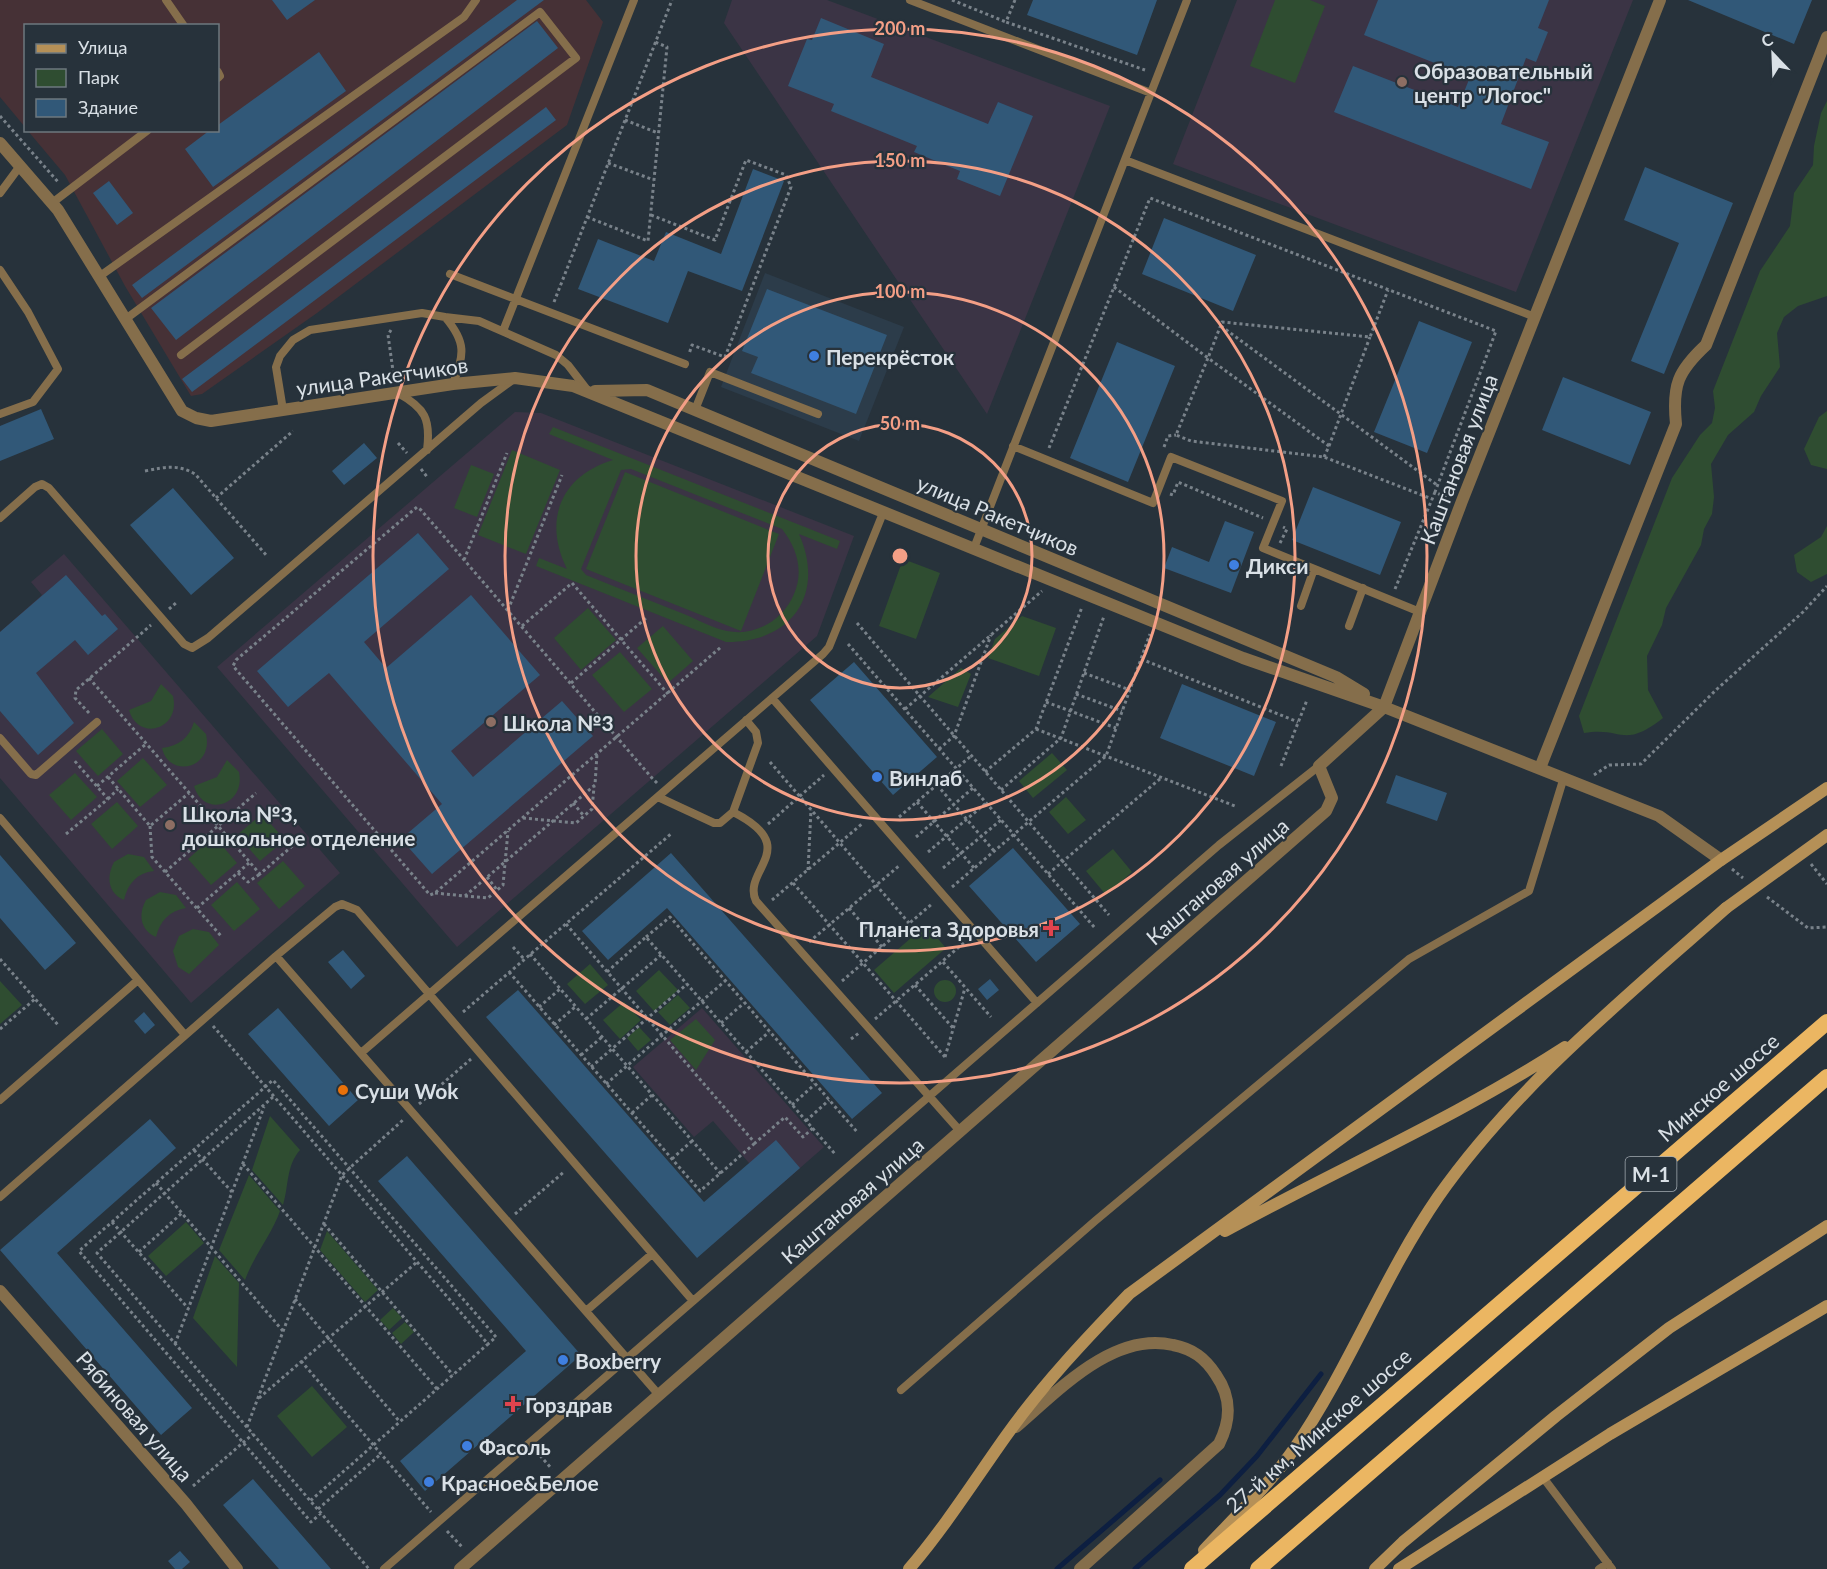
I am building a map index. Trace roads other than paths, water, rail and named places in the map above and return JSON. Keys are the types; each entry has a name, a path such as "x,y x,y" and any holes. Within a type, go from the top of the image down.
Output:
{"highway":[{"name":"Минское шоссе","path":"1474,1326 1827,1022"},
{"name":"М-1","path":"1258,1569 1827,1077"},
{"name":"27-й км, Минское шоссе","path":"1192,1569 1474,1326"}],"main road":[{"path":"909,1569 939,1534 1006,1436 1062,1362 1129,1294 1721,860 1827,788"},
{"path":"1186,1569 1293,1451 1328,1396 1390,1275 1438,1197 1497,1124 1584,1035 1726,908 1827,835"},
{"path":"1180,1256 1320,1179 1503,1088 1584,1035"},
{"path":"1375,1569 1403,1542 1556,1416 1670,1328 1827,1226"},
{"path":"1399,1569 1542,1476 1827,1306"}],"street":[{"name":"Каштановая улица","path":"460,1569 1326,811 1332,798 1319,766 1384,707 1461,504 1660,0"},
{"path":"1540,768 1676,424 1673,401 1676,381 1688,362 1706,345 1827,38"},
{"path":"0,143 52,203 126,318"},
{"name":"улица Ракетчиков","path":"126,318 182,411 196,418 211,421 453,384 515,378 548,381 588,391 1243,658 1384,707 1659,816 1721,860"},
{"name":"улица Ракетчиков","path":"588,391 647,390 1336,677 1384,707"},
{"name":"Рябиновая улица","path":"0,1291 186,1504 237,1569"},
{"path":"1006,1436 1084,1368 1145,1341 1189,1348 1208,1362 1220,1380 1228,1403 1229,1425 1219,1444 1080,1569"}],"lane":[{"path":"166,0 183,24"},
{"path":"100,276 464,17 477,0"},
{"path":"503,331 633,0"},
{"path":"910,0 1151,93"},
{"path":"974,548 1187,0"},
{"path":"126,318 540,12 576,58 181,355"},
{"path":"52,203 145,132"},
{"path":"1125,160 1535,317"},
{"path":"0,193 20,166"},
{"path":"0,270 28,312 58,369 33,402 0,414"},
{"path":"450,274 685,364"},
{"path":"283,410 276,367 280,356 293,340 310,330 422,313 479,321 503,331 562,359 588,391"},
{"path":"446,317 457,331 463,346 460,365 453,384"},
{"path":"695,410 710,372 818,414"},
{"path":"0,518 34,487 42,484 49,488 184,644 192,648 208,638 481,403 515,378"},
{"path":"397,393 420,407 426,418 429,433 427,450"},
{"path":"1013,446 1153,503 1171,457 1260,492 1281,501 1263,548 1420,612"},
{"path":"361,1053 829,647 883,513"},
{"path":"1301,606 1314,569"},
{"path":"1349,626 1363,588"},
{"path":"772,698 1037,1003"},
{"path":"658,797 714,823 720,823 733,812 758,743 756,732 746,720"},
{"path":"0,738 32,774 36,775 97,722"},
{"path":"384,1569 1219,845 1319,766"},
{"path":"900,1390 1095,1221 1409,959 1529,891 1564,777"},
{"path":"733,812 759,831 768,850 766,862 753,885 753,893 763,908 960,1131"},
{"path":"0,818 185,1035"},
{"path":"0,1197 328,911 342,904 357,910 693,1301"},
{"path":"276,956 659,1395"},
{"path":"0,1100 138,980"},
{"path":"586,1311 652,1254"},
{"path":"1542,1476 1610,1566 1599,1569"}],"waterway":[{"path":"1135,1569 1220,1495 1257,1456 1321,1374"},
{"path":"1057,1569 1160,1480"}],"place":[{"name":"Образовательный центр \"Логос\"","path":"1402,82"},
{"name":"Перекрёсток","path":"814,356"},
{"name":"Дикси","path":"1234,565"},
{"name":"Школа №3","path":"491,722"},
{"name":"Винлаб","path":"877,777"},
{"name":"Школа №3, дошкольное отделение","path":"170,825"},
{"name":"Планета Здоровья","path":"1051,928"},
{"name":"Суши Wok","path":"343,1090"},
{"name":"Boxberry","path":"563,1360"},
{"name":"Горздрав","path":"513,1404"},
{"name":"Фасоль","path":"467,1446"},
{"name":"Красное&Белое","path":"429,1482"}]}
